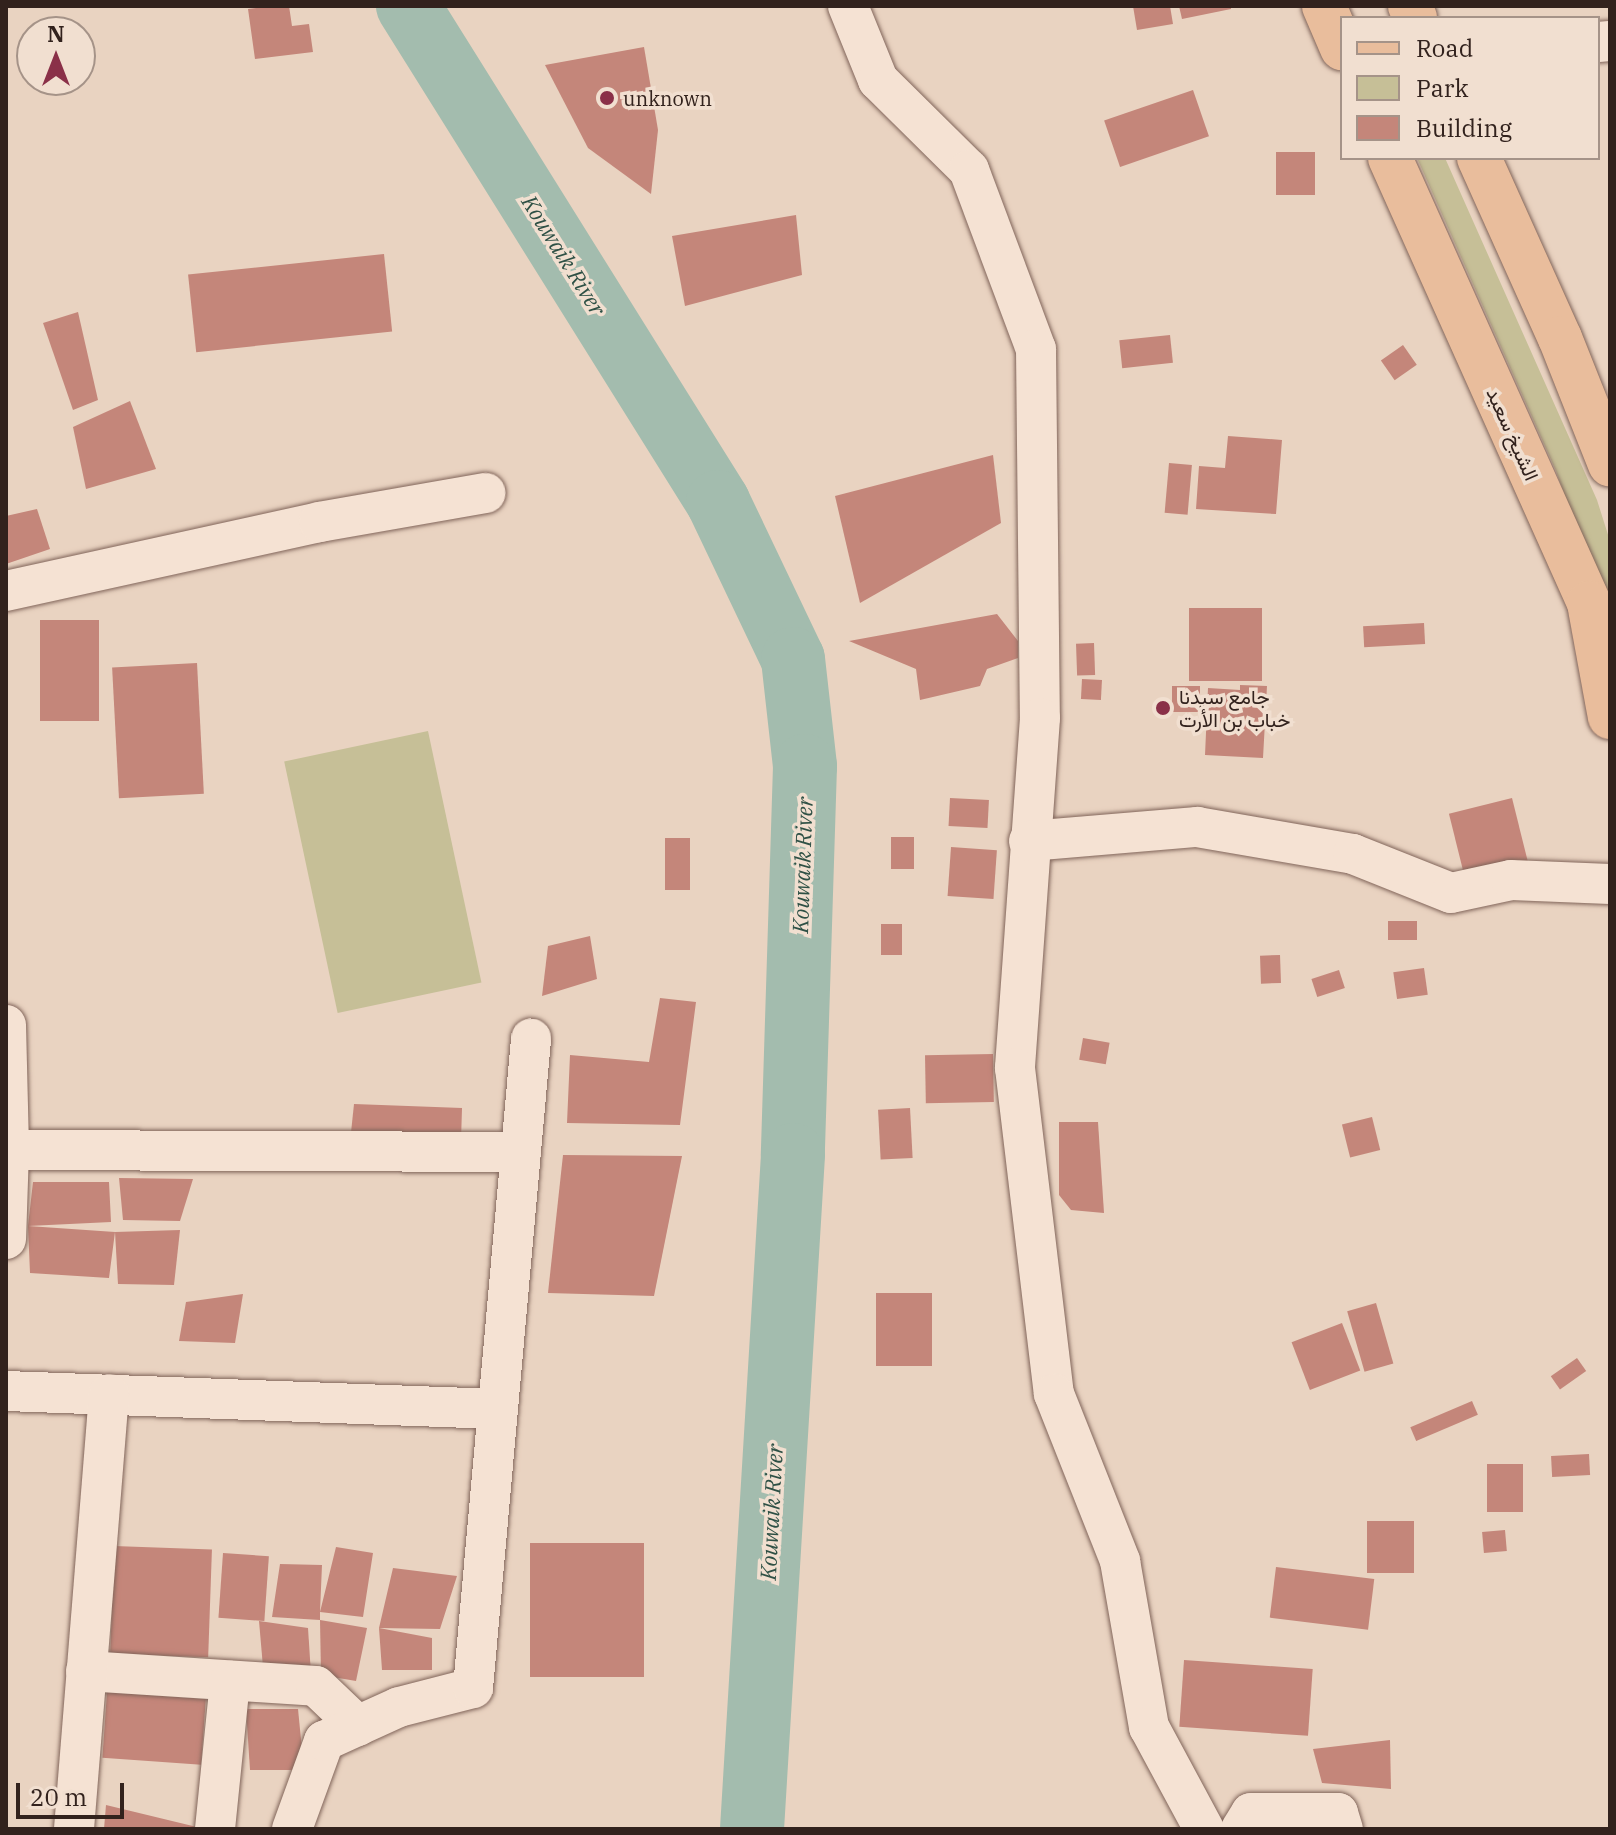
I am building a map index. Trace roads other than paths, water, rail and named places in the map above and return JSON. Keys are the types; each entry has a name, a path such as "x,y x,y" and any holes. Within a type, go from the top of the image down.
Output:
{"main road":[{"path":"1324,6 1340,43"},
{"name":"الشيخ سعيد","path":"1391,160 1589,603 1610,717"},
{"path":"1480,160 1560,338 1610,464"}],"street":[{"path":"848,6 878,80 969,170 1036,349 1040,718 1015,1068 1054,1394 1120,1561 1149,1727 1204,1829"},
{"path":"6,591 319,522 486,493"},
{"path":"1029,841 1197,827 1353,854 1451,893 1511,880 1610,884"},
{"path":"6,1025 9,1150 6,1239"},
{"path":"292,1829 324,1741 399,1707 473,1688 531,1039"},
{"path":"9,1150 521,1152"},
{"path":"6,1391 498,1409"},
{"path":"74,1829 109,1394"},
{"path":"86,1671 316,1686 358,1726"},
{"path":"215,1829 230,1681"},
{"path":"1241,1829 1251,1813 1338,1813 1343,1829"}],"waterway":[{"name":"Kouwaik River","path":"408,6 718,502 793,659 805,766 793,1155 752,1829"}],"place":[{"name":"unknown","path":"607,98"},
{"name":"جامع سيدنا خباب بن الأرت","path":"1163,708"}]}
